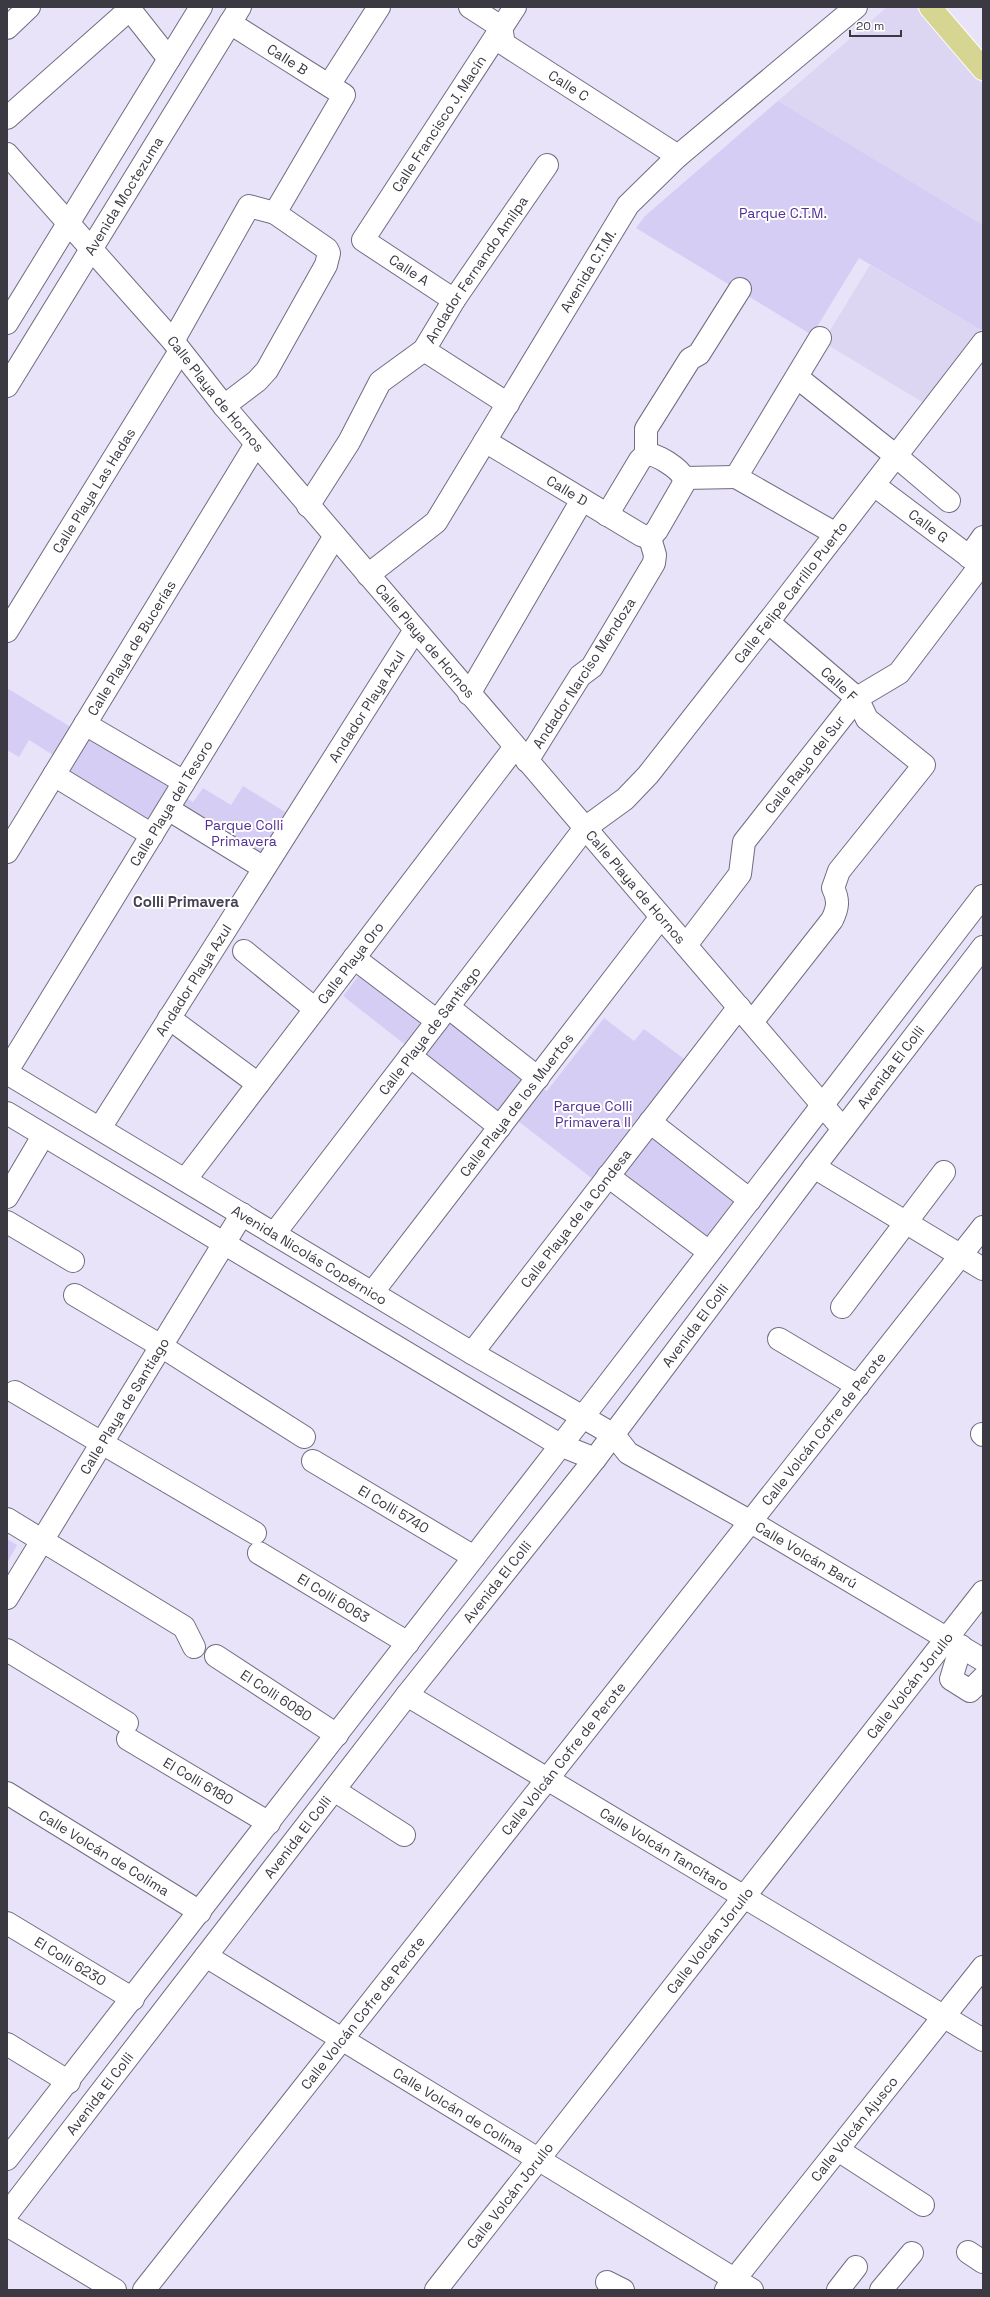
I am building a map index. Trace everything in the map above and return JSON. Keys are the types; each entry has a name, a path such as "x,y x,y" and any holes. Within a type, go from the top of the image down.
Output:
{"main road":[{"path":"930,7 983,69"}],"street":[{"path":"7,28 29,7"},
{"path":"7,323 201,7"},
{"path":"224,406 257,381 267,370 322,271 330,253 327,249 275,213 378,7"},
{"path":"470,7 501,27"},
{"name":"Calle Francisco J. Macín","path":"363,240 515,7"},
{"name":"Avenida C.T.M.","path":"368,575 436,522 628,205 678,156 856,7"},
{"path":"7,118 129,8 169,59"},
{"name":"Calle B","path":"235,15 336,90"},
{"name":"Avenida Moctezuma","path":"7,386 235,15"},
{"name":"Calle C","path":"501,27 504,44 678,156"},
{"name":"Calle Playa de Hornos","path":"7,154 67,224 91,249 176,346 308,506 843,1129"},
{"name":"Andador Fernando Amilpa","path":"308,506 349,442 380,382 424,350 454,300 547,165"},
{"name":"Calle Playa Las Hadas","path":"7,631 176,346 249,206 275,213"},
{"name":"Calle A","path":"363,240 454,300"},
{"path":"607,515 640,460 646,454 646,429 690,359 699,354 740,289"},
{"path":"736,477 820,338"},
{"name":"Calle Felipe Carrillo Puerto","path":"585,828 625,799 648,775 983,343"},
{"path":"424,350 508,404"},
{"path":"803,382 896,456 949,501"},
{"name":"Calle D","path":"485,441 641,535 650,538"},
{"name":"Calle Playa de Bucerías","path":"7,852 256,444"},
{"path":"646,454 655,456 680,472 684,478 683,485 657,530 650,538"},
{"path":"684,478 736,477 836,534"},
{"name":"Calle G","path":"874,485 977,563"},
{"path":"469,694 582,500"},
{"name":"Calle Playa del Tesoro","path":"7,1072 335,536"},
{"name":"Calle Rayo del Sur","path":"686,945 740,874 744,842 857,698 899,673 977,563 983,537"},
{"name":"Andador Narciso Mendoza","path":"521,754 580,676 592,667 654,563 655,555 650,538"},
{"name":"Calle F","path":"768,622 857,698 867,719 924,765"},
{"name":"Andador Playa Azul","path":"100,1128 415,630"},
{"path":"85,724 184,782"},
{"name":"Calle Playa Oro","path":"185,1180 354,958 521,754"},
{"name":"Calle Playa de la Condesa","path":"472,1353 650,1122 745,1014 832,920 836,911 838,898 833,888 839,871 924,765"},
{"path":"54,775 152,834"},
{"path":"168,809 264,868"},
{"name":"Calle Playa de Santiago","path":"274,1234 585,828"},
{"path":"7,2158 69,2082 983,896"},
{"name":"Calle Playa de los Muertos","path":"372,1293 661,917"},
{"name":"Avenida El Colli","path":"7,2214 407,1695 614,1435 814,1167 983,947"},
{"path":"244,951 315,1009"},
{"path":"354,958 443,1014 538,1078"},
{"path":"169,1018 258,1084"},
{"path":"410,1056 500,1127"},
{"name":"Avenida Nicolás Copérnico","path":"7,1072 472,1353 582,1418 614,1435"},
{"path":"7,1114 223,1245 560,1445 595,1459 628,1453"},
{"path":"650,1122 750,1200"},
{"path":"7,1197 43,1136"},
{"path":"814,1167 983,1269"},
{"path":"842,1307 907,1224 944,1172"},
{"path":"608,1176 709,1252"},
{"name":"Calle Playa de Santiago","path":"7,1598 242,1214"},
{"path":"7,1222 73,1261"},
{"name":"Calle Volcán Cofre de Perote","path":"144,2290 983,1227"},
{"path":"75,1295 161,1346 304,1437"},
{"path":"779,1339 858,1386"},
{"name":"El Colli 6063","path":"15,1392 102,1443 408,1643"},
{"name":"Calle Volcán Barú","path":"614,1435 628,1453 751,1522 983,1660"},
{"name":"El Colli 5740","path":"313,1461 474,1557"},
{"path":"7,1519 184,1627 194,1647"},
{"name":"Calle Volcán Jorullo","path":"436,2290 744,1897 954,1642 983,1592"},
{"path":"954,1642 952,1679 970,1691 983,1678"},
{"name":"El Colli 6180","path":"7,1650 269,1823"},
{"name":"El Colli 6080","path":"216,1656 337,1735"},
{"name":"Calle Volcán Tancítaro","path":"407,1695 983,2040"},
{"path":"334,1790 404,1835"},
{"name":"Calle Volcán de Colima","path":"7,1793 200,1912"},
{"name":"El Colli 6230","path":"7,1922 133,1999"},
{"name":"Calle Volcán de Colima","path":"206,1956 538,2159 738,2287"},
{"name":"Calle Volcán Ajusco","path":"738,2287 838,2150 983,1967"},
{"path":"7,2044 69,2082"},
{"path":"838,2150 923,2205"},
{"path":"7,2225 115,2290"},
{"path":"881,2290 912,2253"},
{"path":"838,2290 856,2267"}],"shaded area":[{"path":"887,7 916,7 983,85 983,225 778,101"},
{"path":"870,265 981,330 924,403 823,342"}],"green space":[{"name":"Parque C.T.M.","path":"778,101 983,225 983,328 981,330 859,258 812,335 636,228 645,216"},
{"name":"Parque Colli Primavera","path":"7,688 193,802 203,788 231,805 243,786 290,815 254,874 156,812 146,827 47,766 53,755 29,740 19,757 7,750"},
{"name":"Parque Colli Primavera II","path":"373,957 547,1091 604,1018 634,1041 644,1029 691,1064 641,1130 735,1202 705,1241 598,1183 505,1111 499,1118 343,996"},
{"path":"7,1539 17,1545 7,1563"}],"district":[{"name":"Colli Primavera","path":"186,901"}]}
